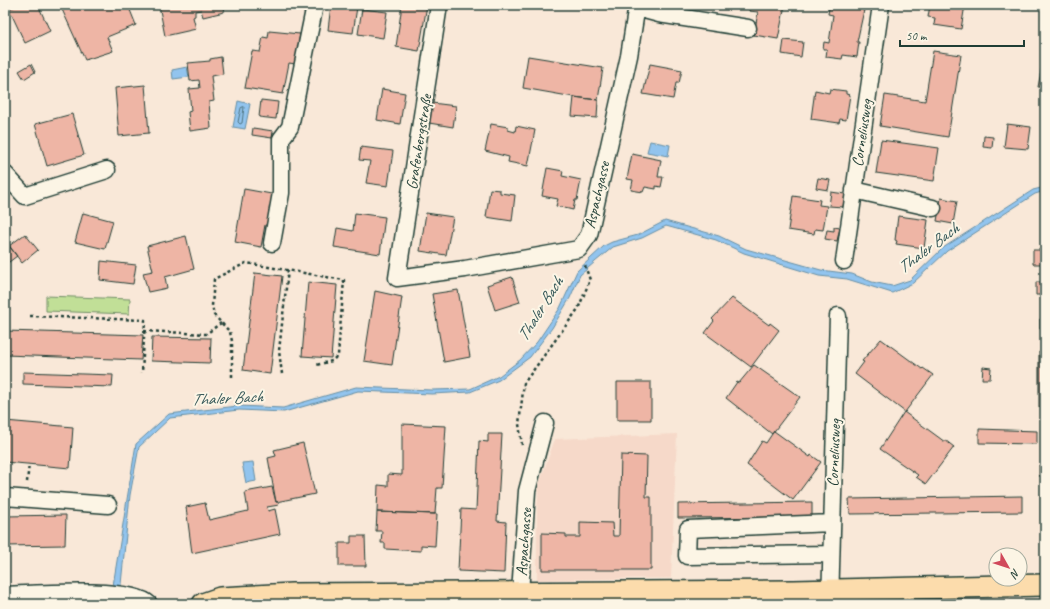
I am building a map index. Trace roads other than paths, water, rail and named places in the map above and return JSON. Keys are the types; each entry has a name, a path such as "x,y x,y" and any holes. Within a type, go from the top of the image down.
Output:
{"main road":[{"path":"203,604 220,598 292,594 520,593 830,597 1045,585"}],"street":[{"path":"272,243 281,193 281,139 290,127 315,5"},
{"name":"Grafenbergstraße","path":"396,278 439,5"},
{"name":"Corneliusweg","path":"844,261 881,5"},
{"path":"637,7 659,14 748,28"},
{"name":"Aspachgasse","path":"396,278 581,253 589,235 630,56 637,7"},
{"path":"5,174 25,196 107,170"},
{"path":"854,190 933,208"},
{"name":"Corneliusweg","path":"830,597 838,316"},
{"name":"Aspachgasse","path":"520,593 528,491 545,423"},
{"path":"5,497 108,505"},
{"path":"831,554 687,556 688,530 832,523"},
{"path":"5,595 115,593 145,600 149,604"}],"water":[{"path":"187,67 189,77 173,79 172,70"},
{"path":"238,101 250,104 245,129 233,127"},
{"path":"650,141 670,145 668,156 647,152"},
{"name":"Thaler Bach","path":"1045,187 1045,191 1035,194 947,251 913,283 892,293 847,279 819,276 744,253 716,240 666,226 642,238 613,247 595,262 580,275 570,298 552,328 530,357 499,380 470,392 432,394 358,391 284,412 239,410 170,418 139,447 130,495 119,604 110,604 136,444 169,414 238,406 283,408 356,387 432,390 470,389 499,376 520,360 537,342 560,308 577,271 604,246 612,242 638,235 665,221 719,236 746,249 821,270 852,274 872,282 892,286 910,280 943,248 1033,190"},
{"path":"253,462 256,481 246,483 242,463"}]}
